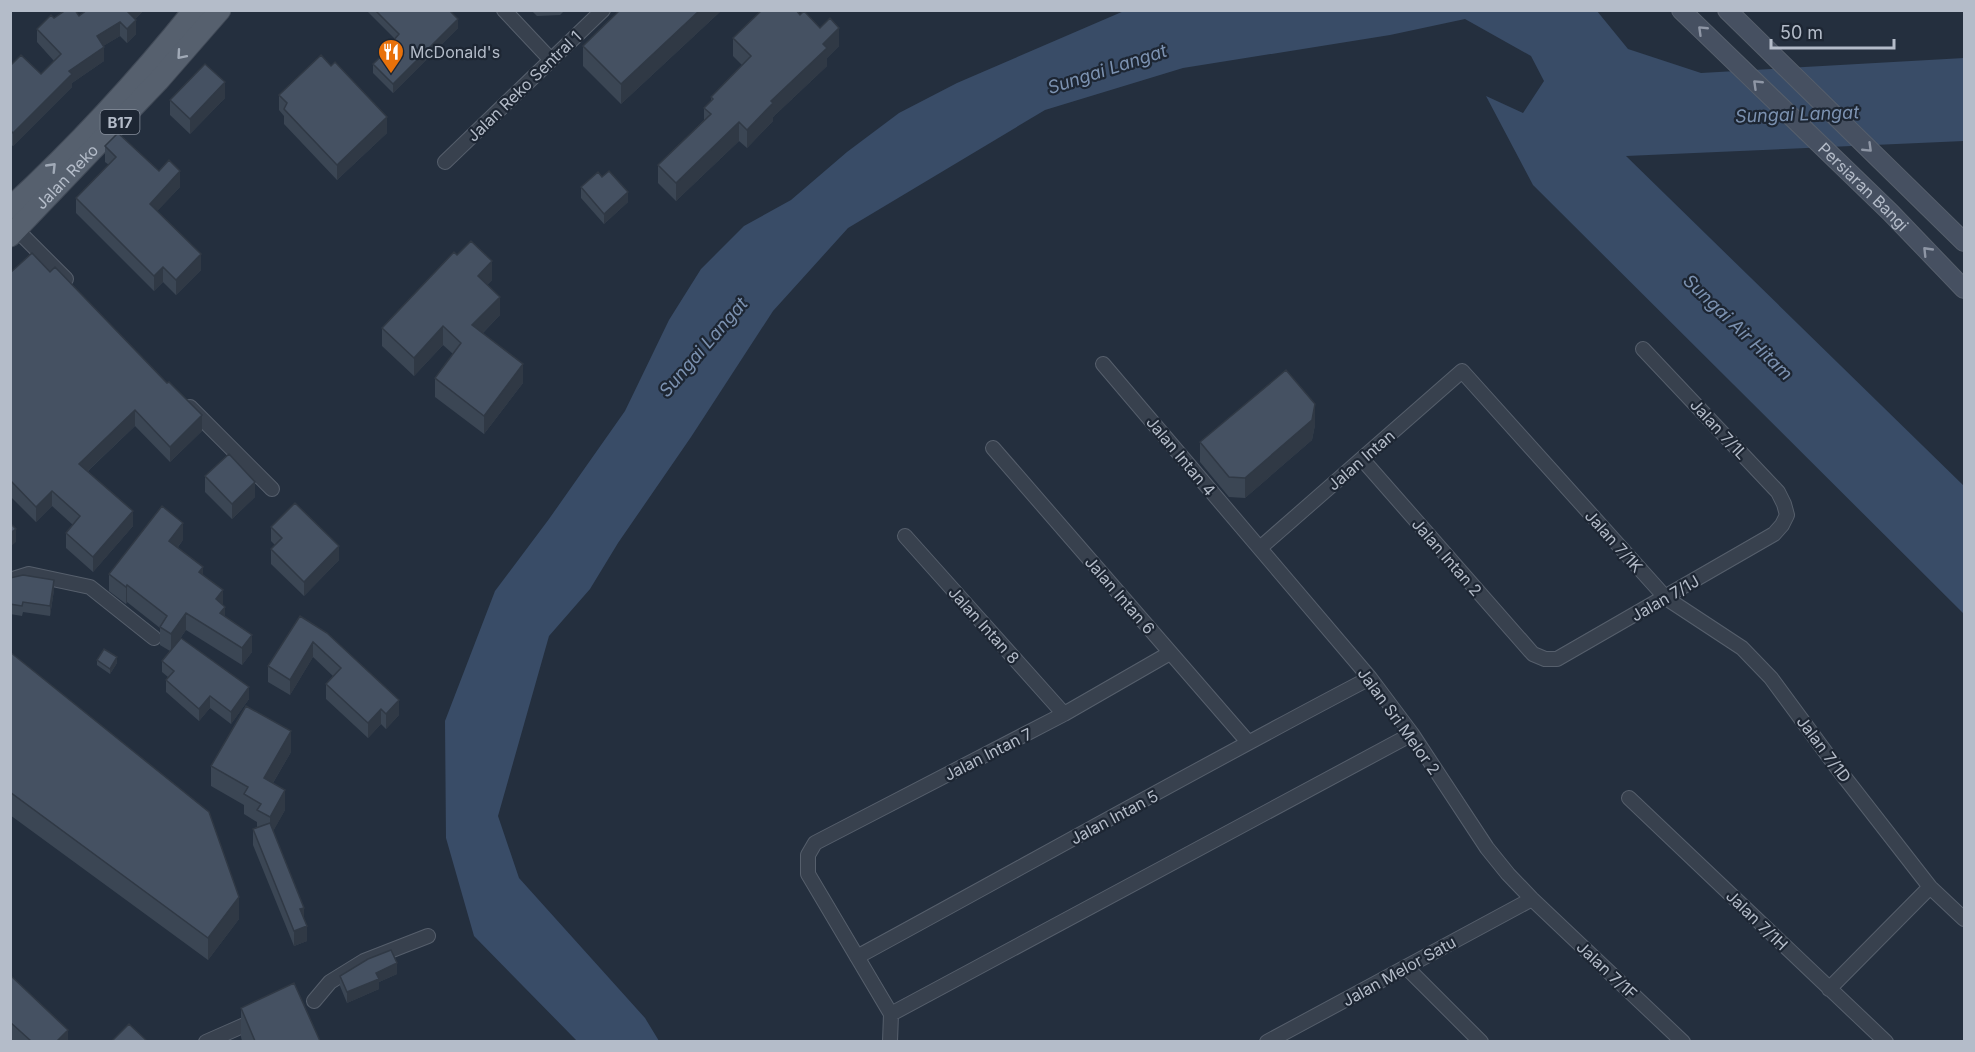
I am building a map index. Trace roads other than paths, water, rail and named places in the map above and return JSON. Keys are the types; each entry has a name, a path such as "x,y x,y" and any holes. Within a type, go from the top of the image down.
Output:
{"main road":[{"name":"Jalan Reko","path":"10,208 164,48 194,10"},
{"name":"Jalan Reko","path":"14,233 159,80 220,10"},
{"name":"Persiaran Bangi","path":"1681,10 1890,212 1965,289"},
{"name":"Persiaran Bangi","path":"1727,10 1965,242"}],"street":[{"path":"504,10 551,60"},
{"name":"Jalan Reko Sentral 1","path":"445,162 603,10"},
{"path":"14,233 75,289"},
{"name":"Jalan 7/1L","path":"1643,349 1778,492 1787,515"},
{"name":"Jalan Intan 4","path":"1103,364 1260,548"},
{"name":"Jalan Intan","path":"1260,548 1462,371"},
{"name":"Jalan 7/1K","path":"1462,371 1666,598"},
{"path":"179,395 272,489"},
{"name":"Jalan Intan 6","path":"993,448 1248,742"},
{"name":"Jalan Intan 2","path":"1362,459 1533,654"},
{"name":"Jalan 7/1J","path":"1533,654 1545,659 1557,659 1774,534 1787,515"},
{"name":"Jalan Intan 8","path":"905,536 1064,714"},
{"name":"Jalan Sri Melor 2","path":"1260,548 1370,678 1412,734 1486,848 1532,899"},
{"path":"10,580 29,574 90,587 154,638"},
{"name":"Jalan 7/1D","path":"1666,598 1742,648 1770,678 1930,887 1965,920"},
{"name":"Jalan Intan 7","path":"857,957 808,874 808,855 815,843 1064,714 1170,653"},
{"name":"Jalan Intan 5","path":"857,957 1176,784 1248,742 1370,678"},
{"path":"891,1014 1412,734"},
{"name":"Jalan 7/1H","path":"1629,798 1828,989 1886,1041"},
{"path":"1828,989 1930,887"},
{"name":"Jalan Melor Satu","path":"1267,1041 1284,1038 1406,967 1532,899"},
{"name":"Jalan 7/1F","path":"1532,899 1683,1041"},
{"path":"314,1001 330,982 364,961 428,936"},
{"path":"857,957 891,1014 890,1041"},
{"path":"1406,967 1481,1041"},
{"path":"206,1041 263,1016"}],"water":[{"path":"1124,11 1597,11 1628,49 1701,73 1964,58 1964,141 1626,156 1964,486 1964,614 1533,185 1486,96 1523,113 1544,81 1531,56 1465,19 1390,35 1183,68 1045,110 848,228 773,311 691,437 618,543 590,589 549,636 498,816 519,878 645,1018 659,1041 577,1041 474,936 446,838 445,721 495,591 625,411 669,320 701,269 744,226 791,200 847,152 899,113 957,83"}],"place":[{"name":"McDonald's","path":"391,75"}],"water label":[{"name":"Sungai Langat","path":"1107,69"},
{"name":"Sungai Langat","path":"1797,114"},
{"name":"Sungai Air Hitam","path":"1738,327"},
{"name":"Sungai Langat","path":"703,347"}]}
